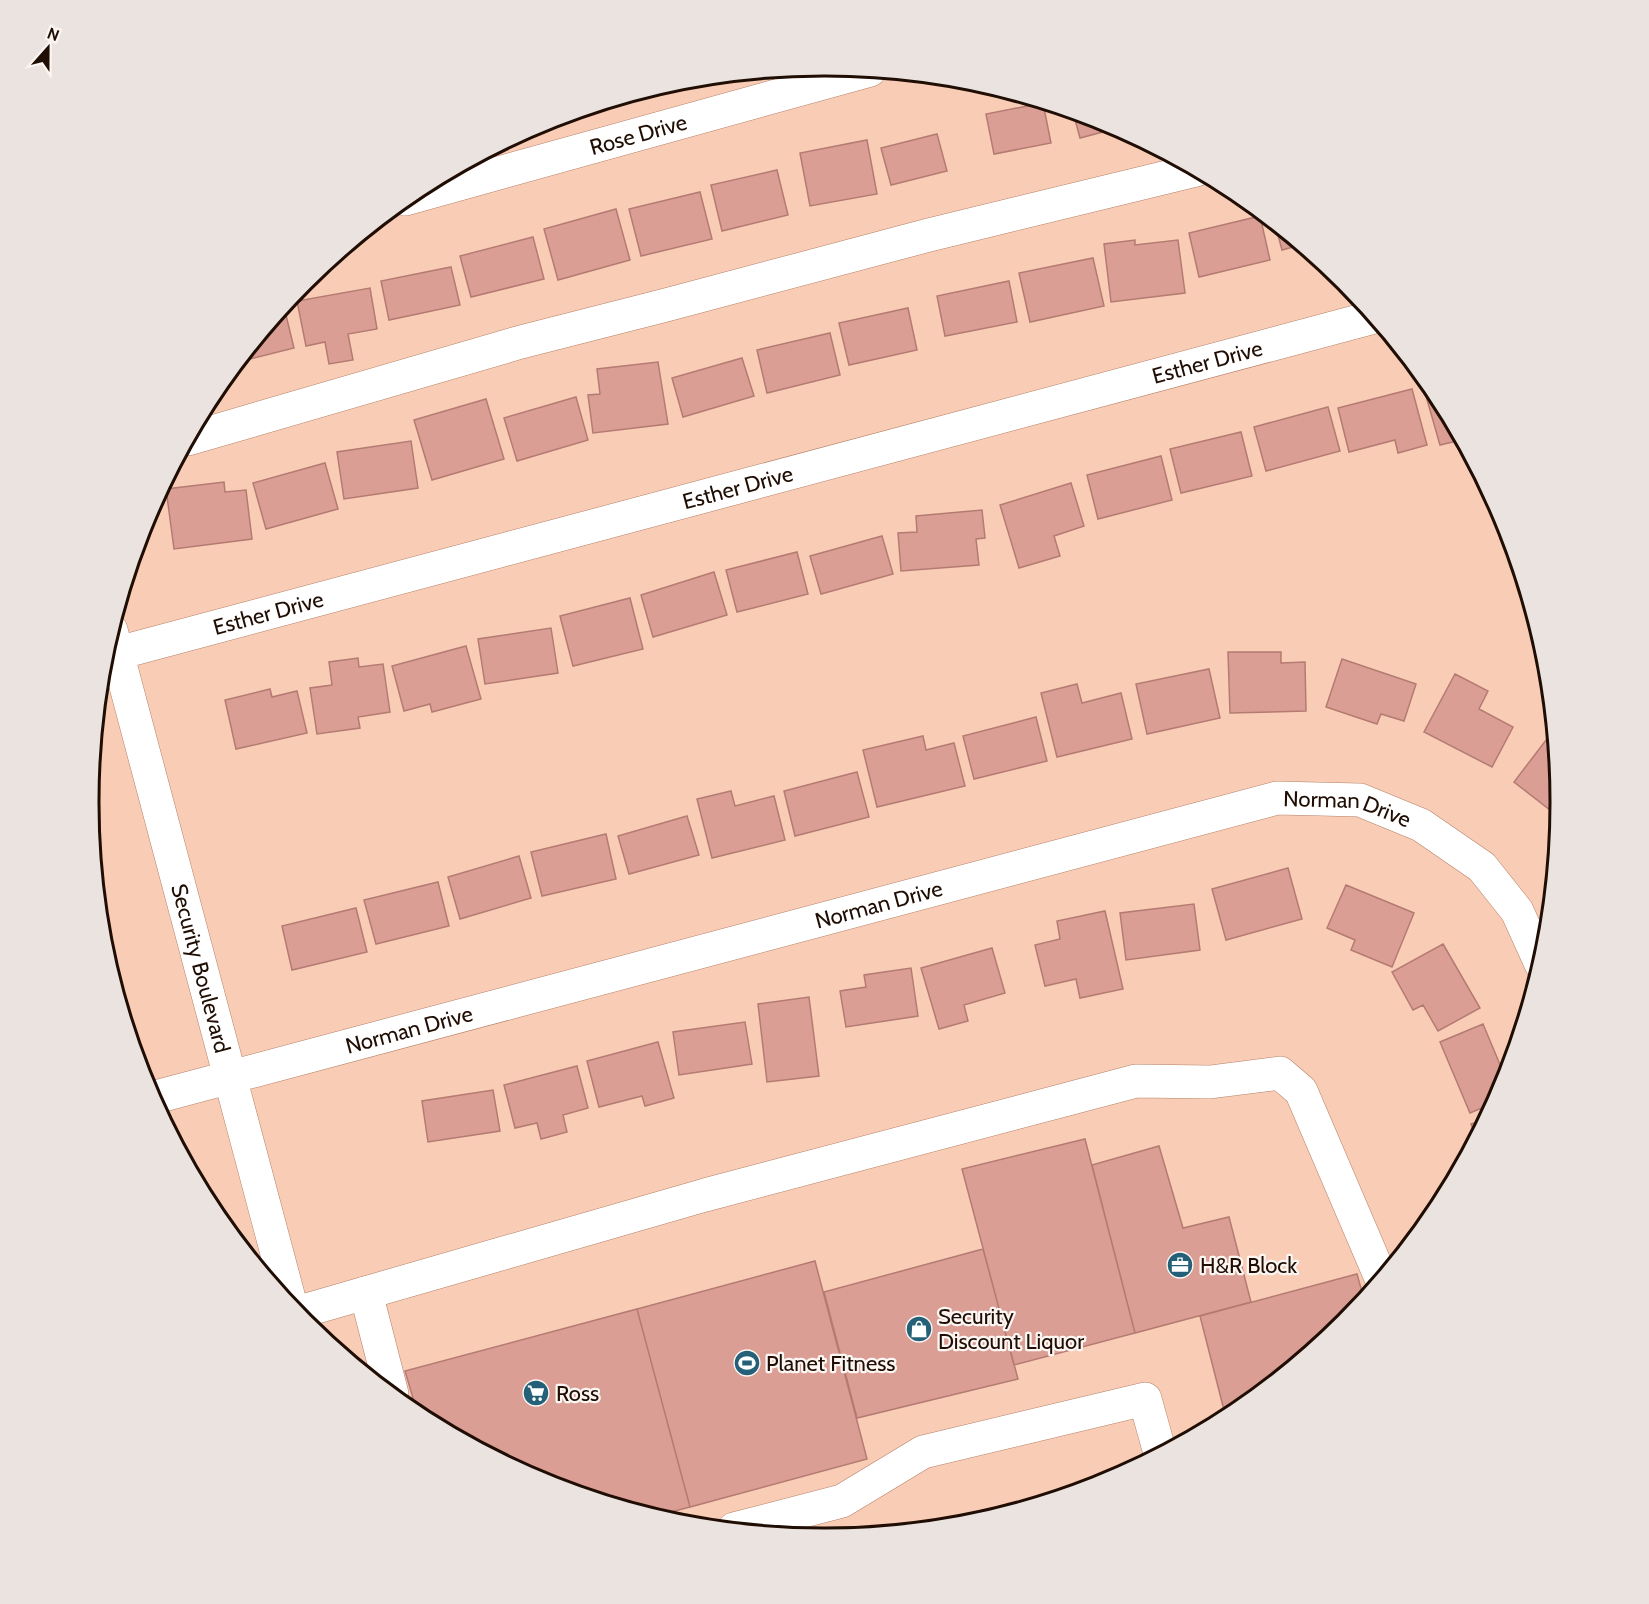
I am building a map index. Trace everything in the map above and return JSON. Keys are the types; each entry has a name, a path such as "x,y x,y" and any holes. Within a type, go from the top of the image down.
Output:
{"street":[{"name":"Rose Drive","path":"434,191 845,77"},
{"path":"198,436 521,342 929,235 1185,173"},
{"name":"Esther Drive","path":"116,646 1365,318"},
{"name":"Security Boulevard","path":"114,657 286,1288"},
{"name":"Norman Drive","path":"161,1096 1277,798 1360,800 1421,825 1482,867 1517,911 1535,950"},
{"path":"306,1310 705,1195 1136,1081 1210,1082 1280,1073 1301,1091 1378,1271"},
{"path":"366,1293 389,1382"},
{"path":"755,1524 842,1501 923,1452 1145,1399 1158,1446"}],"building":[{"path":"1028,106 1045,111 1051,143 994,154 986,114"},
{"path":"1076,122 1102,132 1080,138"},
{"path":"937,134 947,171 891,185 881,148"},
{"path":"867,140 877,194 810,206 800,153"},
{"path":"777,170 788,215 722,231 711,185"},
{"path":"700,192 712,239 641,256 629,209"},
{"path":"616,209 630,260 558,280 544,229"},
{"path":"1254,217 1262,223 1270,260 1199,277 1189,233"},
{"path":"1278,236 1292,247 1282,250"},
{"path":"533,237 544,279 471,297 460,256"},
{"path":"1135,240 1135,245 1178,240 1185,293 1111,302 1104,244"},
{"path":"1093,258 1104,306 1030,322 1019,273"},
{"path":"451,267 460,305 389,320 381,281"},
{"path":"1009,281 1017,322 945,336 937,296"},
{"path":"370,288 377,329 348,334 353,360 329,364 325,342 306,346 298,304 301,300"},
{"path":"908,308 917,350 849,365 839,323"},
{"path":"286,316 294,348 250,359"},
{"path":"830,333 840,375 767,393 757,350"},
{"path":"742,358 754,396 683,417 672,378"},
{"path":"658,362 668,424 593,433 588,395 600,394 597,369"},
{"path":"1412,389 1427,445 1398,453 1395,440 1349,452 1338,408"},
{"path":"1426,396 1454,442 1440,445"},
{"path":"576,397 588,440 517,461 504,418"},
{"path":"486,399 504,459 432,480 414,420"},
{"path":"1328,407 1340,451 1266,471 1254,427"},
{"path":"1241,432 1252,476 1181,493 1170,449"},
{"path":"411,441 418,488 344,499 337,452"},
{"path":"1161,456 1172,500 1098,519 1087,475"},
{"path":"325,463 338,509 266,529 253,483"},
{"path":"224,482 225,492 246,490 252,539 174,549 167,496 171,488"},
{"path":"1071,483 1084,526 1054,536 1060,556 1019,568 1000,505"},
{"path":"982,510 985,538 976,539 979,565 901,571 898,533 917,532 916,516"},
{"path":"882,536 893,574 821,594 810,556"},
{"path":"797,552 808,594 737,612 726,570"},
{"path":"714,572 727,615 653,637 641,595"},
{"path":"630,598 643,649 573,666 560,616"},
{"path":"551,628 558,673 485,684 478,639"},
{"path":"466,646 481,699 432,712 430,704 404,711 392,666"},
{"path":"1228,652 1281,652 1281,663 1305,662 1306,711 1230,713"},
{"path":"358,658 359,667 383,664 390,712 358,717 360,728 317,734 310,688 332,685 329,662"},
{"path":"1342,659 1416,684 1404,721 1381,714 1377,724 1326,707"},
{"path":"1209,669 1220,718 1147,734 1136,684"},
{"path":"1455,674 1488,691 1479,709 1513,727 1492,767 1424,732"},
{"path":"1077,684 1082,703 1121,693 1132,739 1057,757 1041,693"},
{"path":"270,689 272,697 297,691 307,733 236,749 225,700"},
{"path":"1036,717 1047,761 974,779 963,736"},
{"path":"923,736 926,750 954,743 965,786 877,807 863,750"},
{"path":"1547,739 1550,810 1514,782"},
{"path":"857,772 869,817 795,836 784,791"},
{"path":"731,791 735,806 774,796 785,840 712,858 697,799"},
{"path":"687,816 699,855 629,874 618,836"},
{"path":"606,834 616,879 542,896 531,852"},
{"path":"519,856 531,898 460,919 448,877"},
{"path":"1288,868 1302,919 1226,940 1212,889"},
{"path":"438,882 449,926 376,944 364,900"},
{"path":"1346,885 1414,913 1392,967 1351,950 1355,940 1327,928"},
{"path":"1194,904 1200,950 1126,960 1120,913"},
{"path":"356,908 367,952 292,970 282,926"},
{"path":"1105,911 1123,989 1080,998 1076,979 1045,986 1035,945 1060,939 1057,921"},
{"path":"1443,944 1480,1008 1438,1031 1423,1005 1413,1010 1392,972"},
{"path":"992,948 1005,993 964,1005 968,1021 939,1029 921,968"},
{"path":"911,968 918,1016 846,1027 840,991 866,987 864,975"},
{"path":"809,997 819,1076 767,1082 758,1004"},
{"path":"745,1022 752,1064 679,1075 673,1032"},
{"path":"1483,1024 1500,1065 1482,1108 1470,1113 1440,1042"},
{"path":"658,1042 674,1098 645,1106 642,1096 599,1107 587,1061"},
{"path":"577,1066 588,1108 563,1115 567,1132 541,1139 537,1123 515,1128 504,1085"},
{"path":"493,1090 500,1131 428,1142 422,1101"},
{"path":"1085,1139 1135,1333 1014,1365 962,1169"},
{"name":"H&R Block","path":"1159,1146 1183,1228 1229,1217 1251,1302 1135,1333 1092,1165"},
{"name":"Security Discount Liquor","path":"983,1249 1018,1379 857,1418 824,1292"},
{"name":"Planet Fitness","path":"815,1261 867,1459 690,1507 637,1309"},
{"path":"1357,1274 1361,1289 1303,1347 1266,1378 1223,1408 1200,1316"},
{"name":"Ross","path":"637,1309 690,1507 673,1512 637,1503 591,1489 504,1453 413,1400 405,1371"}],"place":[{"name":"H&R Block","path":"1180,1265"},
{"name":"Security Discount Liquor","path":"919,1329"},
{"name":"Planet Fitness","path":"747,1363"},
{"name":"Ross","path":"536,1393"}]}
